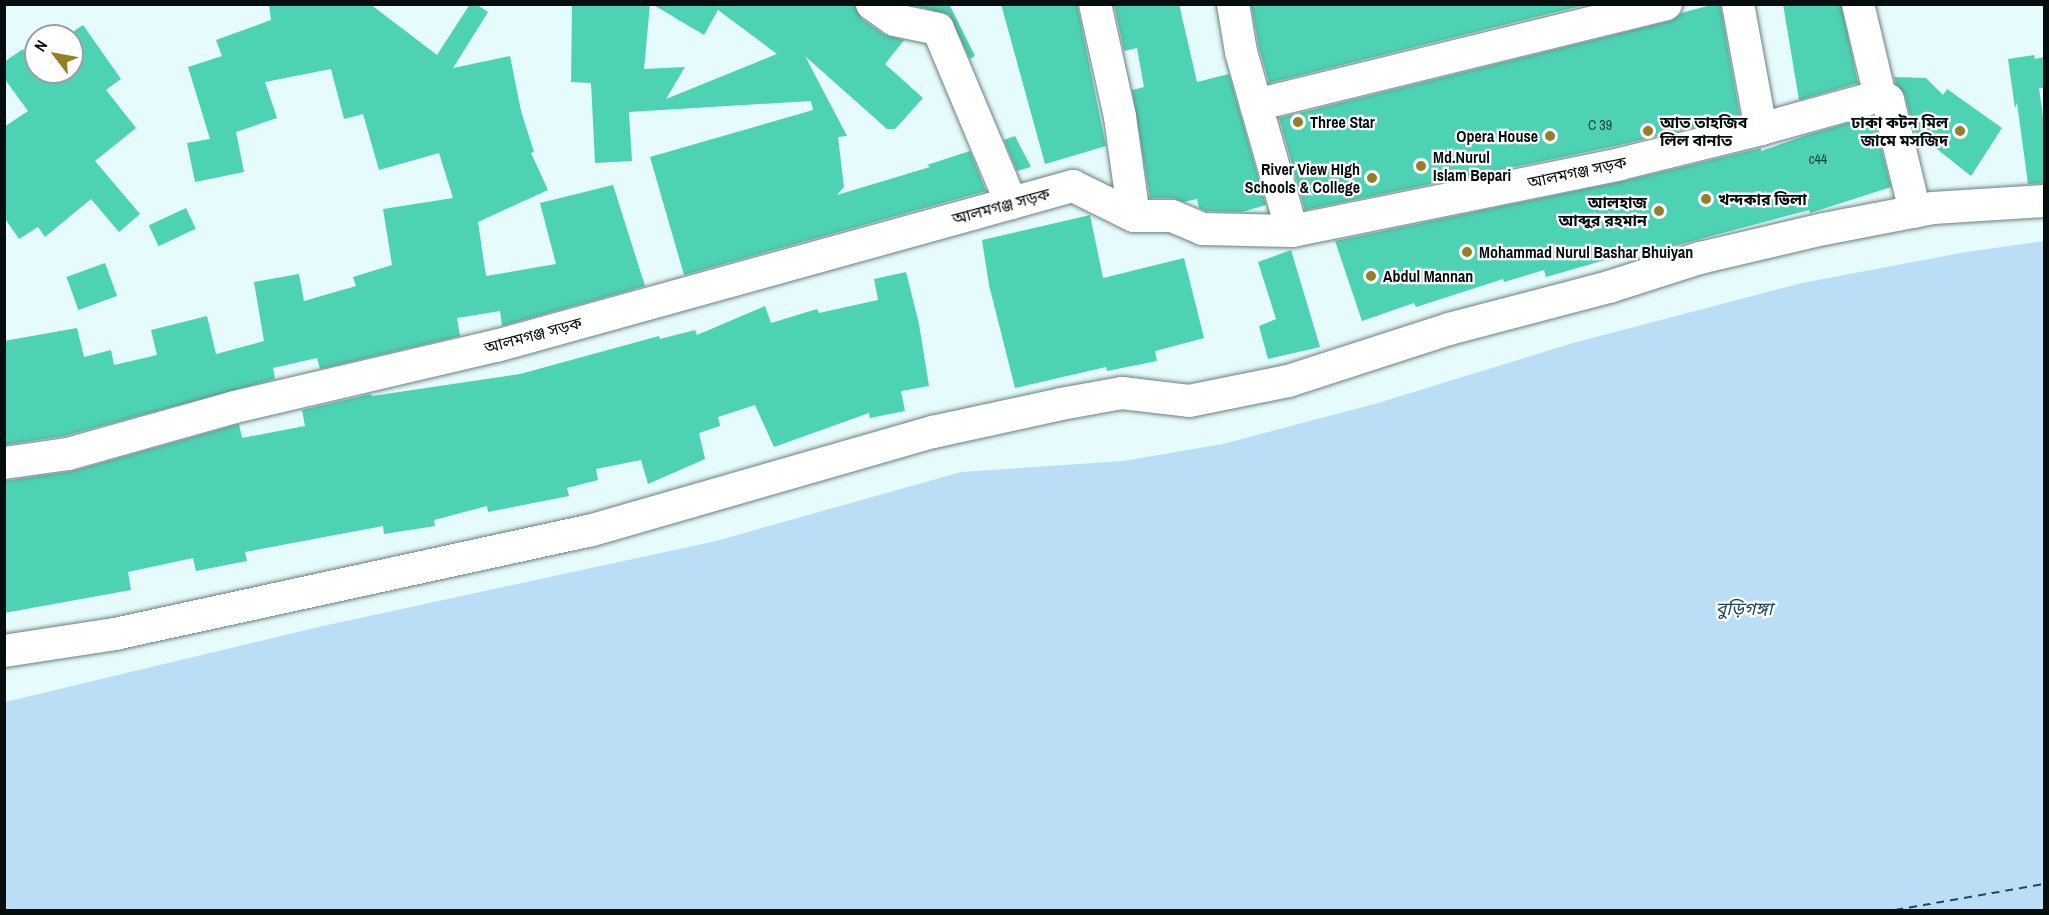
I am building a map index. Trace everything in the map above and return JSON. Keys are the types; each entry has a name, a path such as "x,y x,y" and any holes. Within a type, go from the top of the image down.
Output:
{"street":[{"path":"872,4 895,20 938,29 1011,203"},
{"path":"1095,4 1120,117 1134,216"},
{"path":"1233,4 1241,52 1292,231"},
{"path":"1257,105 1666,4"},
{"path":"1738,4 1761,129"},
{"path":"1858,4 1880,96 1888,100 1915,212"},
{"name":"আলমগঞ্জ সড়ক","path":"4,463 68,454 235,407 496,346 1073,186 1134,216 1172,216 1202,229 1292,231 1620,164 1761,129 1880,96"},
{"path":"4,651 115,634 589,531 933,432 1061,404 1122,393 1189,400 1288,381 1449,329 1609,286 1700,258 1824,229 1915,212 2044,201"}],"water":[{"name":"বুড়িগঙ্গা","path":"2044,241 2044,910 5,910 5,702 323,626 716,541 961,472 1123,461 1223,444 1378,403 1573,343 1802,283 1966,252"}],"building":[{"path":"269,4 370,4 437,55 470,4 476,4 488,12 453,68 510,56 521,111 534,152 531,153 548,190 478,222 486,276 556,264 540,203 613,185 645,286 502,326 500,311 457,318 460,336 320,369 317,358 273,368 275,379 64,436 4,445 4,341 77,328 84,357 111,350 114,365 157,355 151,330 207,316 216,354 264,341 254,282 299,274 304,301 356,286 353,277 392,265 383,209 453,198 439,153 379,170 363,114 344,119 331,69 265,82 277,118 236,132 244,172 195,182 187,143 210,139 188,67 222,56 216,40 271,20"},
{"path":"572,4 650,4 644,69 685,67 666,99 777,54 718,10 704,35 652,4 854,4 862,19 885,35 904,40 885,64 923,98 895,129 887,129 805,56 847,136 838,137 844,187 837,195 930,167 927,165 970,151 986,191 684,275 650,157 813,110 811,101 629,112 632,161 595,163 591,83 571,82"},
{"path":"909,4 949,4 975,56 970,59 949,15"},
{"path":"1001,4 1077,4 1106,146 1045,164"},
{"path":"1114,4 1179,4 1197,82 1229,74 1266,205 1242,212 1206,211 1199,208 1197,199 1184,202 1172,198 1150,198 1132,90 1144,87 1137,48 1124,51"},
{"path":"1251,4 1589,4 1269,83 1259,48"},
{"path":"1720,4 1740,116 1616,146 1305,210 1279,118 1670,21 1681,13"},
{"path":"1783,4 1841,4 1858,83 1799,100"},
{"path":"84,26 121,79 106,90 136,128 95,161 140,214 119,232 91,199 45,237 38,227 19,239 4,217 4,127 28,111 4,78 4,62 23,49 24,84 84,84"},
{"path":"2034,55 2035,59 2044,57 2044,88 2039,88 2044,123 2044,183 2028,184 2017,103 2015,108 2008,59"},
{"name":"ঢাকা কটন মিল জামে মসজিদ","path":"1894,77 1926,78 1943,95 1947,89 2002,128 1971,176 1914,131 1905,95 1896,84"},
{"path":"1873,116 1891,187 1810,213 1809,210 1655,251 1654,246 1546,277 1544,270 1504,282 1503,279 1416,307 1414,303 1362,321 1335,241 1624,181 1761,148 1761,151"},
{"path":"1015,136 1031,167 1017,171 1004,140"},
{"path":"186,208 196,229 159,246 149,225"},
{"path":"1090,215 1103,278 1184,258 1204,338 1155,351 1157,361 1107,371 1106,367 1015,388 989,285 982,240"},
{"path":"1291,250 1320,347 1268,359 1259,326 1276,319 1258,262"},
{"path":"105,263 117,296 78,310 66,277"},
{"path":"906,272 919,324 929,386 901,391 905,411 870,418 869,413 774,447 755,405 718,417 720,426 699,433 705,459 648,484 641,460 596,469 598,480 567,488 569,496 488,512 487,506 434,520 435,526 384,534 383,526 245,552 247,561 196,571 193,558 128,572 131,590 4,613 4,481 73,471 239,424 242,438 305,426 302,410 371,394 372,396 520,374 659,336 660,339 695,330 697,335 765,306 771,323 817,309 819,313 878,300 874,279"}],"ferry route":[{"path":"1895,910 2044,884"}],"place":[{"name":"Three Star","path":"1298,122"},
{"name":"আত তাহজিব লিল বানাত","path":"1648,131"},
{"name":"ঢাকা কটন মিল জামে মসজিদ","path":"1960,131"},
{"name":"Opera House","path":"1550,136"},
{"name":"Md.Nurul Islam Bepari","path":"1421,166"},
{"name":"River View HIgh Schools & College","path":"1372,178"},
{"name":"খন্দকার ভিলা","path":"1706,199"},
{"name":"আলহাজ আব্দুর রহমান","path":"1659,211"},
{"name":"Mohammad Nurul Bashar Bhuiyan","path":"1467,252"},
{"name":"Abdul Mannan","path":"1371,276"}]}
